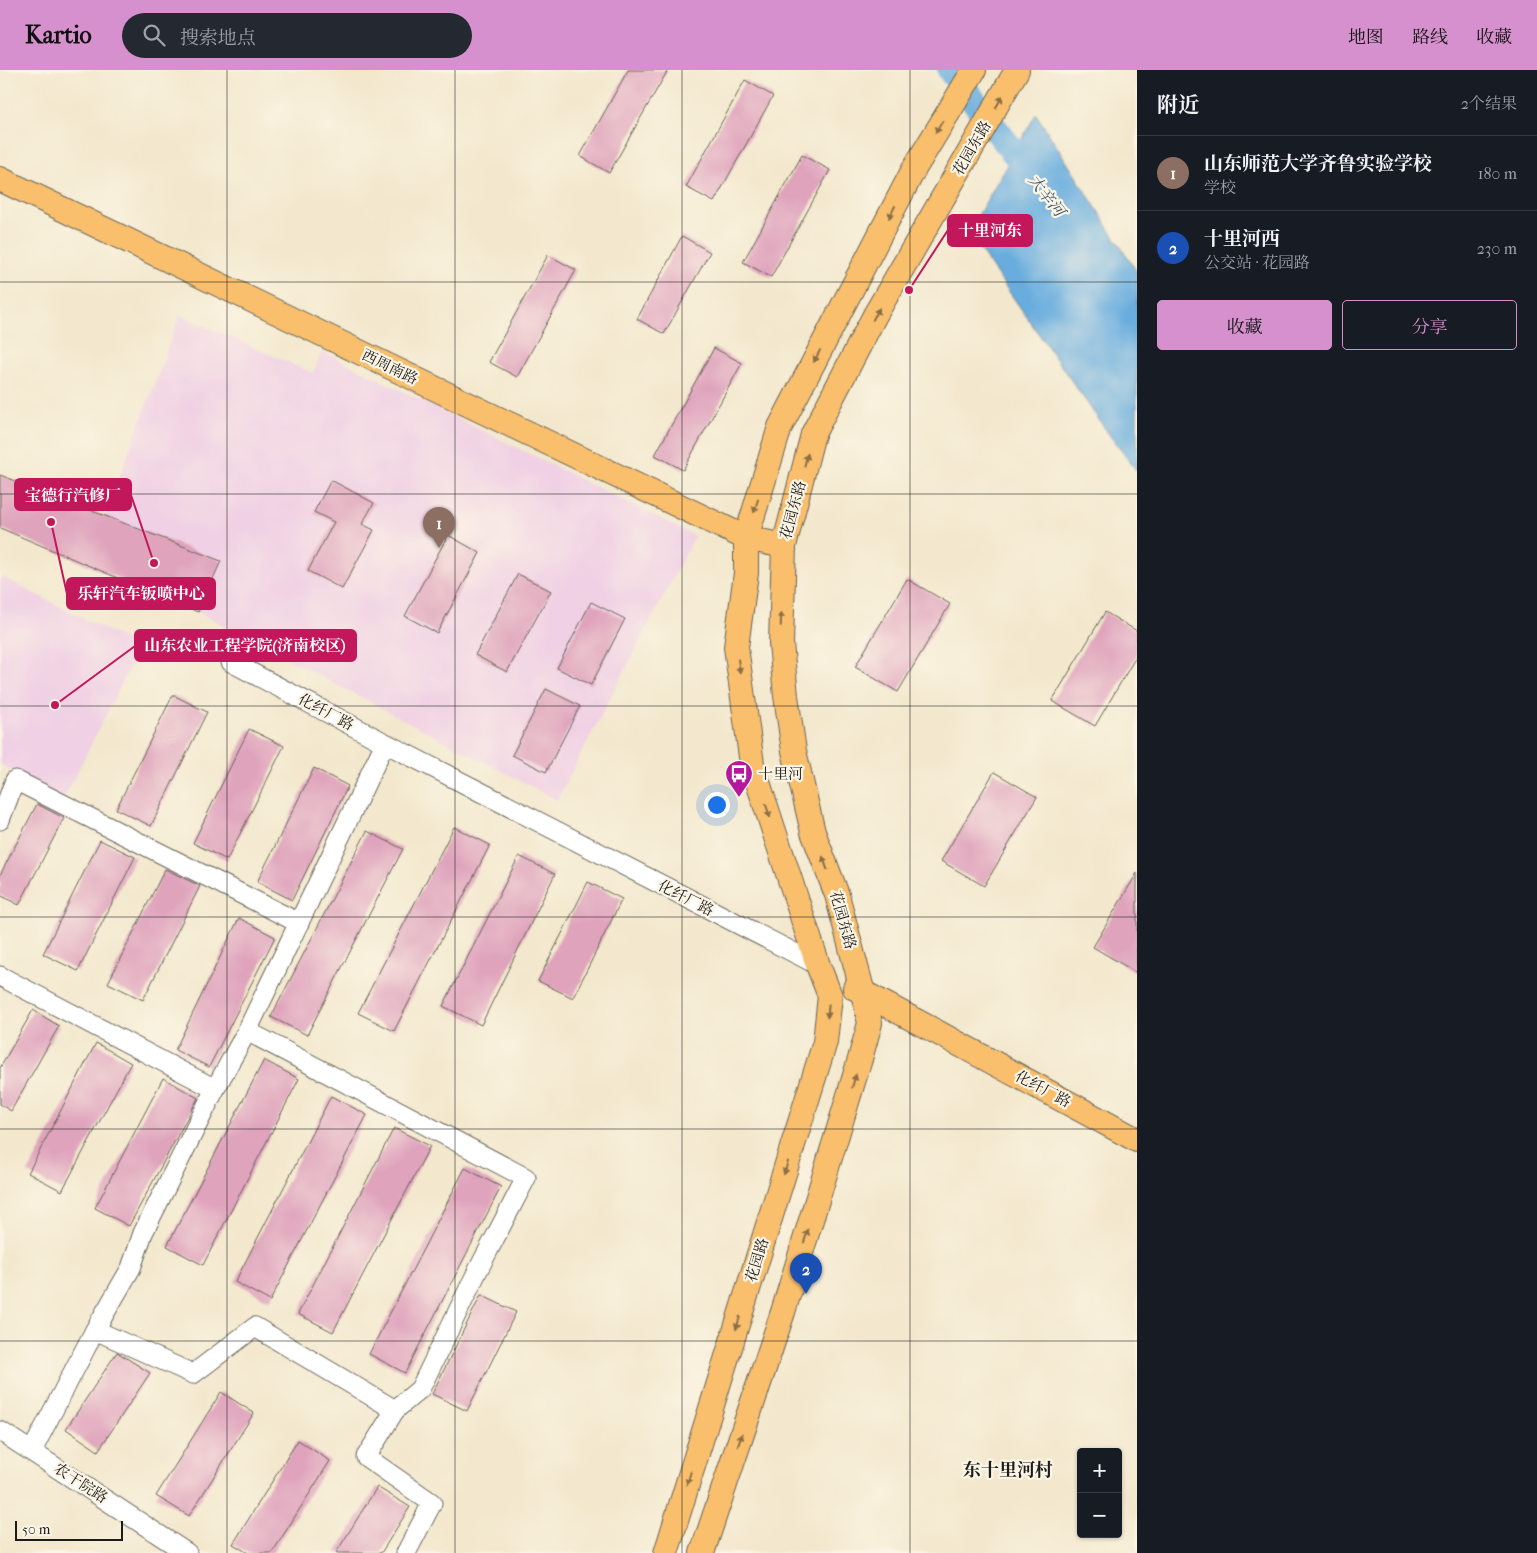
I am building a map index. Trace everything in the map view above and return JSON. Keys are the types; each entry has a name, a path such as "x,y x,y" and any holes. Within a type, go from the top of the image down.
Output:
{"main road":[{"path":"818,965 752,764 736,647 746,573 746,538 780,427 914,169 974,70"},
{"name":"花园东路","path":"863,993 837,895 813,832 794,751 781,643 784,546 813,434 876,315 1016,72"},
{"name":"西周南路","path":"0,179 746,538 784,546"},
{"name":"化纤厂路","path":"818,965 863,993 1137,1140"},
{"name":"花园路","path":"666,1553 825,1042 830,996 818,965"},
{"path":"702,1553 783,1312 860,1060 870,1023 863,993"}],"street":[{"name":"化纤厂路","path":"231,662 385,744 818,965"},
{"path":"32,1451 95,1330 131,1268 143,1233 215,1089 247,1031 385,744"},
{"path":"0,820 16,780 299,923"},
{"path":"0,976 215,1089"},
{"path":"247,1031 526,1178 477,1272 420,1390 395,1410 366,1457 432,1503 406,1553"},
{"path":"95,1330 193,1374 255,1327 395,1410"},
{"name":"农干院路","path":"0,1431 187,1553"}],"shaded area":[{"path":"180,315 313,373 322,351 695,536 557,800 198,612 221,561 105,516"},
{"path":"0,576 140,647 63,800 0,764"}],"water":[{"path":"1036,114 1137,272 1137,471 1113,440 968,233"}],"building":[{"path":"628,70 668,70 609,173 580,156"},
{"path":"745,80 773,96 714,202 686,187"},
{"path":"802,155 830,170 771,277 743,262"},
{"path":"682,236 710,252 664,334 637,319"},
{"path":"548,255 576,270 517,377 489,362"},
{"path":"714,348 742,363 683,470 655,455"},
{"path":"0,475 221,561 198,612 0,528"},
{"path":"331,480 374,503 362,524 374,530 342,589 308,571 334,522 314,512"},
{"path":"448,535 480,553 437,633 405,616"},
{"path":"518,574 551,591 507,672 475,655"},
{"path":"907,579 950,604 898,692 855,667"},
{"path":"591,602 625,619 591,685 557,668"},
{"path":"1105,612 1137,631 1137,655 1095,726 1052,701"},
{"path":"546,689 580,706 546,772 512,755"},
{"path":"173,695 207,712 151,826 116,809"},
{"path":"249,729 284,746 227,860 193,843"},
{"path":"314,768 348,786 292,900 257,882"},
{"path":"994,772 1037,797 984,886 941,861"},
{"path":"37,804 64,818 19,905 0,895 0,875"},
{"path":"454,827 490,845 394,1031 358,1013"},
{"path":"367,831 403,849 307,1035 271,1017"},
{"path":"100,840 135,857 78,971 43,954"},
{"path":"519,856 555,874 481,1025 443,1006"},
{"path":"165,869 200,886 143,1000 108,983"},
{"path":"1137,873 1137,973 1093,947"},
{"path":"588,882 622,899 573,998 538,981"},
{"path":"239,918 275,937 209,1067 175,1050"},
{"path":"33,1010 59,1026 11,1111 0,1104 0,1068"},
{"path":"96,1043 131,1063 62,1191 28,1173"},
{"path":"264,1060 299,1079 203,1265 167,1246"},
{"path":"163,1078 198,1098 129,1226 95,1208"},
{"path":"331,1096 367,1115 270,1301 235,1282"},
{"path":"394,1128 430,1146 333,1332 298,1314"},
{"path":"465,1168 501,1187 405,1373 369,1354"},
{"path":"481,1295 516,1312 467,1411 432,1394"},
{"path":"117,1352 150,1373 98,1451 66,1429"},
{"path":"221,1392 254,1413 189,1516 156,1496"},
{"path":"298,1440 330,1461 272,1553 248,1553 233,1544"},
{"path":"377,1487 410,1507 381,1553 336,1553"}],"waterway":[{"name":"大辛河","path":"950,70 1035,180"}],"place":[{"name":"十里河东","path":"909,290"},
{"name":"乐轩汽车钣喷中心","path":"51,522"},
{"name":"山东师范大学齐鲁实验学校","path":"439,548"},
{"name":"宝德行汽修厂","path":"154,563"},
{"name":"山东农业工程学院(济南校区)","path":"55,705"},
{"name":"十里河","path":"739,798"},
{"name":"十里河西","path":"806,1294"}],"district":[{"name":"东十里河村","path":"1008,1470"}]}
